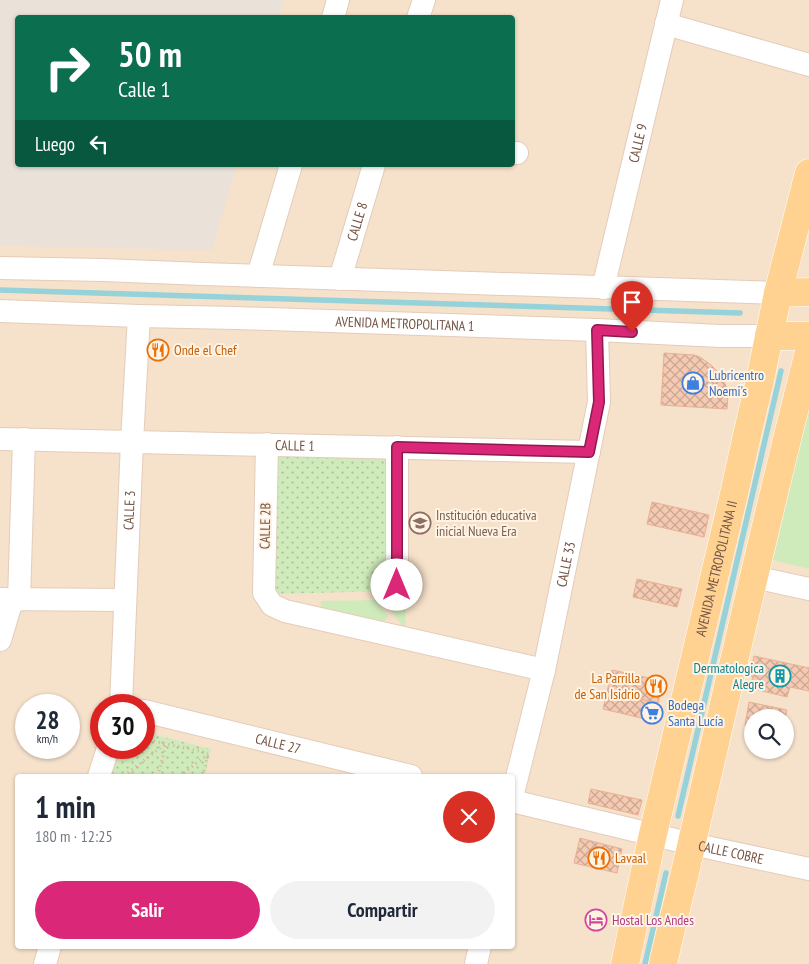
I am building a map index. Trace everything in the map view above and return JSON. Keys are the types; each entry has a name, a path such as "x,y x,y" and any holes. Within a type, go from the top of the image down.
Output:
{"main road":[{"name":"AVENIDA METROPOLITANA II","path":"625,964 653,834 760,380 778,293 809,173"},
{"path":"778,293 809,292"},
{"name":"AVENIDA METROPOLITANA 1","path":"769,336 809,336"},
{"path":"663,964 781,462 809,352"}],"street":[{"path":"334,15 338,0"},
{"path":"419,15 424,0"},
{"name":"CALLE 9","path":"603,288 672,0"},
{"path":"666,24 809,65"},
{"path":"258,276 289,167"},
{"name":"CALLE 8","path":"340,279 373,167"},
{"path":"0,268 778,293"},
{"name":"AVENIDA METROPOLITANA 1","path":"0,311 597,330 720,336 769,336"},
{"name":"CALLE 3","path":"121,694 139,316"},
{"name":"CALLE 33","path":"515,785 544,670 599,402 597,330"},
{"name":"CALLE 1","path":"0,439 589,452"},
{"path":"0,640 11,600 24,439"},
{"name":"CALLE 2B","path":"266,444 264,593 272,605 285,611 544,670"},
{"path":"397,447 397,585"},
{"path":"754,577 809,589"},
{"path":"11,600 125,600"},
{"name":"CALLE 27","path":"155,714 403,774"},
{"path":"100,774 104,759"},
{"path":"515,802 653,834"},
{"name":"CALLE COBRE","path":"653,834 809,868"},
{"path":"45,964 49,949"},
{"path":"476,964 479,949"}],"path":[{"path":"155,742 208,753"},
{"path":"127,774 166,744"},
{"path":"158,774 166,744"},
{"path":"182,774 208,753"},
{"path":"203,774 208,753"}],"shaded area":[{"path":"0,0 809,0 809,964 0,964"},
{"path":"0,0 284,0 280,15 15,15 15,167 236,167 212,250 0,246"}],"green space":[{"path":"807,409 809,409 809,569 773,560"},
{"path":"271,453 393,453 392,591 269,594"},
{"path":"381,597 406,598 405,629"},
{"path":"376,600 388,617 383,623 322,608 320,601"},
{"path":"155,735 211,749 205,774 110,774 114,759 155,759"}],"building":[{"name":"Lubricentro Noemi's","path":"664,353 694,355 711,365 720,374 726,386 728,394 727,409 661,405"},
{"path":"652,502 709,515 704,537 647,524"},
{"path":"637,579 682,589 677,607 633,597"},
{"name":"Dermatologica Alegre","path":"754,656 809,668 809,691 790,687 787,697 750,688"},
{"path":"612,670 663,681 658,703 607,692"},
{"path":"607,692 658,703 654,721 603,709"},
{"path":"749,702 782,709 748,709"},
{"path":"591,789 642,800 638,815 588,803"},
{"path":"580,838 622,849 617,873 574,863"}],"waterway":[{"path":"0,290 740,313"},
{"path":"678,816 781,371"},
{"path":"645,964 666,873"}],"place":[{"name":"Onde el Chef","path":"158,350"},
{"name":"Lubricentro Noemi's","path":"693,383"},
{"name":"Institución educativa inicial Nueva Era","path":"420,523"},
{"name":"Dermatologica Alegre","path":"780,676"},
{"name":"La Parrilla de San Isidrio","path":"656,686"},
{"name":"Bodega Santa Lucía","path":"652,713"},
{"name":"Lavaal","path":"599,858"},
{"name":"Hostal Los Andes","path":"596,920"}],"route":[{"path":"397,585 397,447 589,452 599,402 597,330 632,332"}]}
